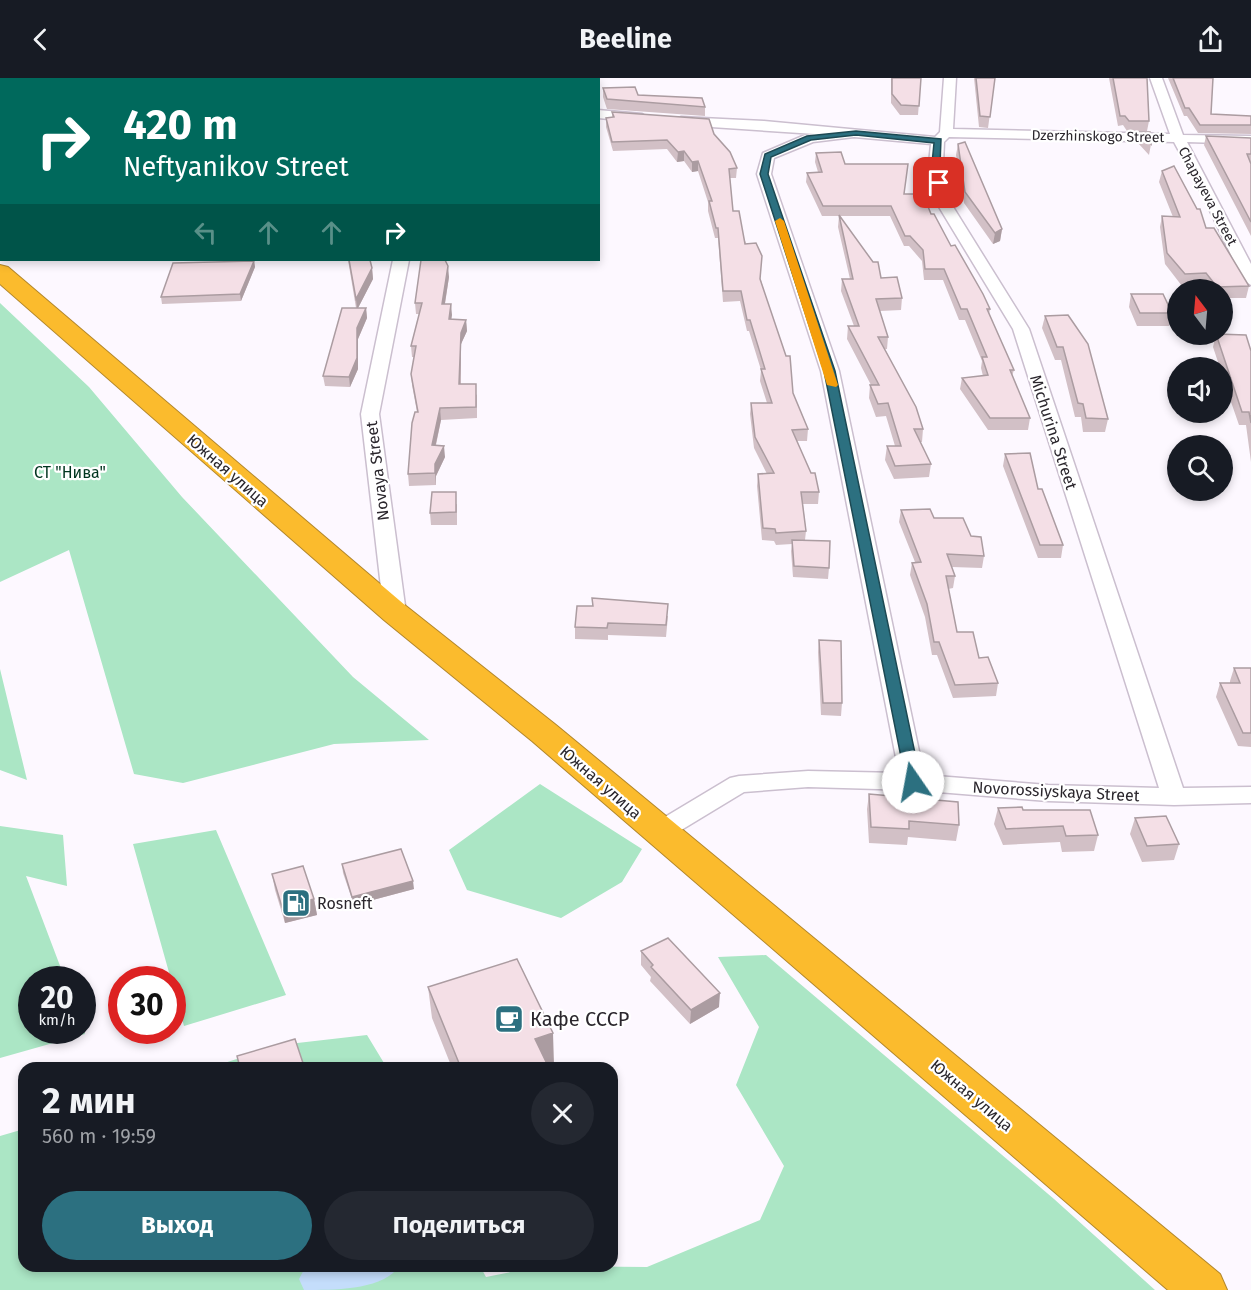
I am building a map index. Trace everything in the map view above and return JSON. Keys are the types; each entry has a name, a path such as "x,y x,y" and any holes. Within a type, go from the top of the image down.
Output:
{"highway":[{"name":"Южная улица","path":"0,272 395,613 544,733 1203,1290"}],"street":[{"name":"Michurina Street","path":"950,78 936,164 943,202 1021,329 1174,797"},
{"name":"Chapayeva Street","path":"1156,78 1178,138 1251,279"},
{"name":"Dzerzhinskogo Street","path":"600,114 942,137 1251,140"},
{"path":"856,133 810,138 768,156 764,174 830,371 913,782"},
{"name":"Novaya Street","path":"395,613 370,414 401,261"},
{"name":"Novorossiyskaya Street","path":"659,832 740,784 807,779 913,782 1048,793 1174,797 1251,795"}],"green space":[{"name":"СТ \"Нива\"","path":"0,303 89,387 182,497 353,677 429,740 334,744 183,783 134,774 69,550 0,582"},
{"path":"0,669 27,780 0,770"},
{"path":"540,784 642,849 622,882 561,918 467,890 449,850"},
{"path":"0,826 63,835 67,886 26,876 60,966 18,966 18,1044 50,1044 0,1058"},
{"path":"216,830 286,995 186,1025 186,966 167,966 133,844"},
{"path":"766,955 1054,1199 1155,1290 0,1290 0,1136 18,1131 18,1272 483,1272 486,1277 511,1272 618,1272 618,1267 647,1267 760,1220 784,1166 736,1085 759,1027 718,957"},
{"path":"367,1035 383,1062 228,1062 280,1045"}],"water":[{"path":"303,1272 394,1272 371,1284 344,1289 304,1290 299,1279"}],"building":[{"path":"892,78 921,78 919,106 901,105 892,94"},
{"path":"976,78 995,78 990,117 980,116"},
{"path":"1113,78 1147,78 1149,121 1129,121 1125,116 1120,116"},
{"path":"1173,78 1213,78 1211,114 1251,116 1251,125 1200,125 1189,108 1185,108"},
{"path":"635,87 638,95 702,98 705,107 607,99 603,88"},
{"path":"612,112 709,119 714,134 730,152 737,168 729,169 733,211 739,211 745,244 756,243 762,256 760,279 786,356 790,356 793,393 808,429 792,430 811,473 815,473 819,492 801,492 806,531 776,533 775,529 763,528 758,474 774,473 755,437 751,403 772,403 761,369 765,369 750,320 747,320 741,291 723,291 718,228 716,228 709,201 712,201 698,161 692,162 684,151 678,152 667,140 612,142 606,118 614,117"},
{"path":"1140,132 1150,132 1151,144"},
{"path":"1206,136 1251,138 1251,154 1247,154 1251,164 1251,222"},
{"path":"965,142 1002,229 995,233 965,192 958,144"},
{"path":"841,152 845,164 908,164 904,194 923,194 931,214 934,214 951,246 955,245 983,294 990,309 987,309 1014,370 1010,370 1030,418 990,418 962,378 988,375 982,357 987,357 967,309 961,309 944,269 925,269 923,250 910,236 905,236 891,206 823,206 807,173 822,172 816,153"},
{"path":"1174,166 1197,209 1200,209 1206,228 1214,228 1249,286 1233,286 1233,279 1211,279 1206,273 1185,274 1167,253 1162,216 1180,217 1162,171"},
{"path":"839,215 873,262 878,262 881,278 897,277 902,298 876,299 888,337 878,337 916,407 923,429 914,429 931,464 895,466 887,446 901,446 888,403 878,404 870,385 879,385 848,326 859,326 842,279 853,279"},
{"path":"254,261 240,294 161,297 173,263"},
{"path":"349,261 370,261 372,268 356,299"},
{"path":"421,261 446,261 448,266 442,304 451,304 449,319 466,320 461,333 459,384 476,384 476,407 440,408 432,445 444,446 435,464 435,473 408,474 412,423 415,412 418,412 411,374 416,346 411,346 422,303 415,303"},
{"path":"1131,294 1163,294 1167,302 1167,313 1140,313"},
{"path":"342,308 366,308 357,328 357,358 349,377 323,376"},
{"path":"1068,315 1088,344 1108,419 1086,418 1083,404 1078,403 1063,347 1057,347 1045,316"},
{"path":"1233,335 1246,335 1251,351 1251,423 1249,412 1242,412 1233,385 1233,357 1224,357 1220,345 1233,345"},
{"path":"1030,453 1038,489 1042,489 1063,545 1040,545 1005,454"},
{"path":"432,492 456,492 456,512 430,513"},
{"path":"930,509 934,518 963,518 971,536 981,537 984,556 947,554 955,576 946,576 957,632 973,632 979,658 988,657 998,683 955,685 939,642 934,642 927,604 912,563 921,562 901,510"},
{"path":"792,540 830,541 829,568 794,566"},
{"path":"592,598 668,604 666,625 608,623 607,628 575,627 577,606 593,606"},
{"path":"819,640 841,641 842,703 823,703"},
{"path":"1234,668 1251,668 1251,733 1243,733 1220,683 1240,683"},
{"path":"869,794 958,802 959,825 909,821 909,829 871,827"},
{"path":"1022,807 1023,810 1090,810 1098,835 1066,836 1063,826 1006,829 998,808"},
{"path":"1166,816 1179,844 1147,846 1135,818"},
{"path":"401,849 413,881 352,897 342,864"},
{"path":"303,866 314,899 282,907 272,874"},
{"path":"668,938 720,993 691,1010 651,967 653,965 641,951"},
{"path":"517,959 553,1033 535,1039 546,1062 459,1062 428,987"},
{"path":"295,1039 303,1062 238,1062 237,1056"}],"slow traffic":[{"path":"780,221 833,385"}],"place":[{"name":"Rosneft","path":"296,903"},
{"name":"Кафе СССР","path":"509,1019"}],"route":[{"path":"913,782 830,371 764,174 768,156 810,138 856,133 938,141 936,164 939,183"}]}
